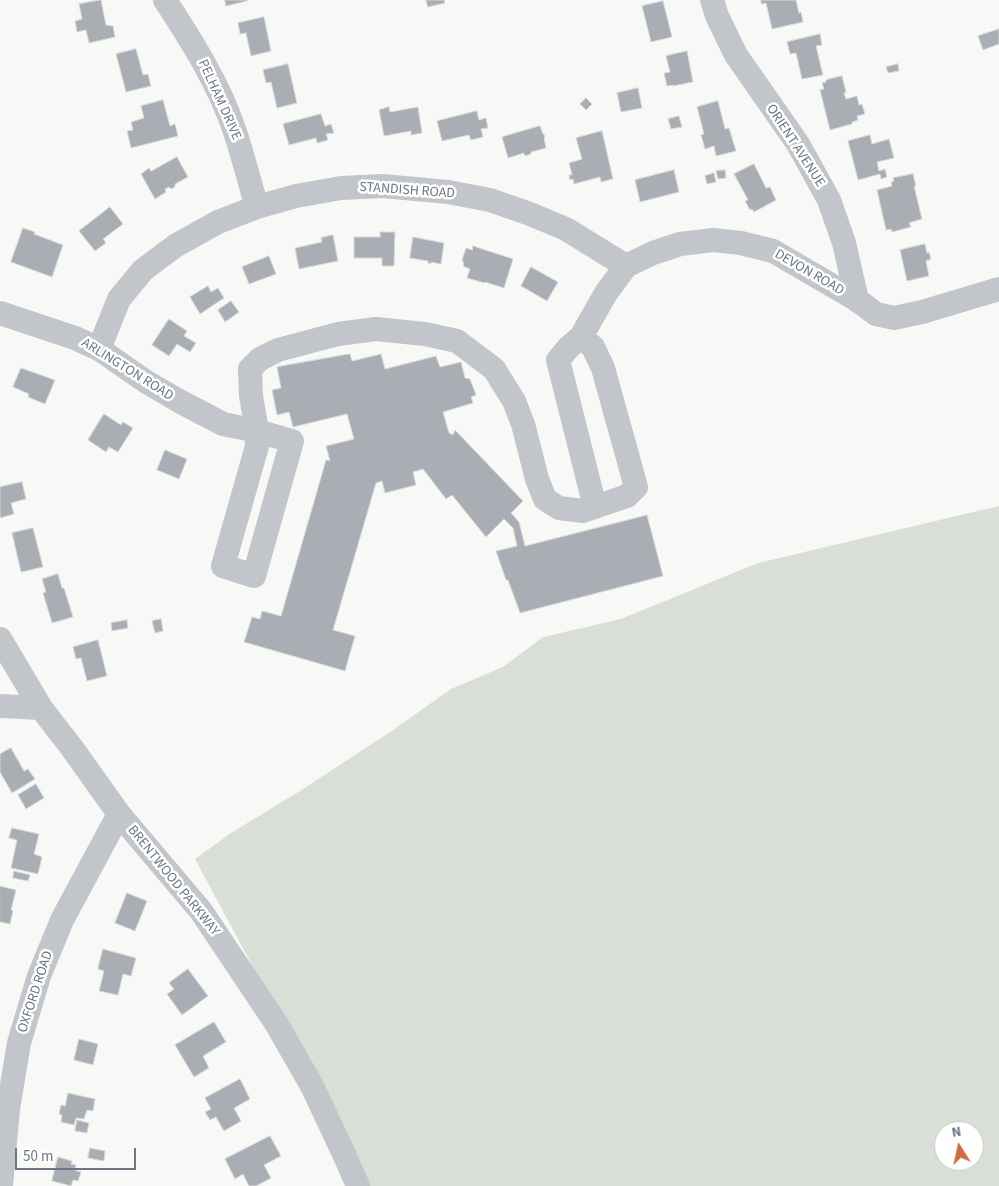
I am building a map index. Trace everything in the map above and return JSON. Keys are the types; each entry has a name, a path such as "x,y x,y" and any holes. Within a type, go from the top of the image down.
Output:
{"street":[{"name":"PELHAM DRIVE","path":"165,0 195,47 234,128 257,207"},
{"name":"ORIENT AVENUE","path":"712,0 717,16 736,55 798,144 829,200 844,243 857,300"},
{"name":"STANDISH ROAD","path":"99,349 119,299 143,270 175,246 218,222 257,207 296,196 341,188 383,186 448,192 490,200 566,229 626,266"},
{"name":"DEVON ROAD","path":"626,266 653,253 680,244 713,240 741,243 773,251 857,300 876,314 894,318 922,312 999,289"},
{"path":"595,507 558,360 581,337 606,293 626,266"},
{"name":"ARLINGTON ROAD","path":"0,313 76,338 99,349 179,402 223,424 257,430 292,441 254,576 223,566 257,446 257,430"},
{"path":"257,430 251,396 250,369 260,359 278,350 338,334 376,329 425,334 457,341 494,368 514,401 523,424 537,479 545,499 559,508 583,511 627,496 636,487 603,368 593,347 581,337"},
{"name":"BRENTWOOD PARKWAY","path":"0,639 41,708 120,814 201,911 276,1023 312,1086 358,1186"},
{"path":"0,706 41,708"},
{"name":"OXFORD ROAD","path":"2,1186 1,1178 8,1109 19,1043 39,976 62,920 120,814"}],"shaded area":[{"path":"999,506 999,1186 366,1186 352,1151 195,859 231,833 300,791 393,730 451,689 503,667 543,637 621,619 758,563"}],"building":[{"path":"101,0 106,25 113,26 115,37 89,43 86,30 77,32 75,21 82,19 79,4"},
{"path":"225,0 247,0 247,1 226,6"},
{"path":"426,0 444,0 445,3 428,7"},
{"path":"761,0 796,0 803,22 772,29 766,3 762,4"},
{"path":"663,1 672,37 651,42 642,6"},
{"path":"264,17 271,51 251,56 246,33 240,34 238,23"},
{"path":"999,29 999,44 983,50 978,36"},
{"path":"820,34 822,45 816,46 823,75 802,79 796,53 790,54 787,42"},
{"path":"136,49 143,75 148,74 151,86 126,92 116,54"},
{"path":"687,51 693,82 667,86 664,73 670,72 666,56"},
{"path":"288,64 297,103 277,108 271,82 266,83 263,70"},
{"path":"898,64 899,71 888,73 886,67"},
{"path":"842,76 846,99 857,96 859,105 862,104 865,114 857,116 858,120 852,122 852,124 830,130 820,90 824,89 822,83 826,82 826,80"},
{"path":"638,88 642,108 621,112 617,93"},
{"path":"586,98 592,104 586,110 580,104"},
{"path":"163,100 170,126 175,124 178,136 131,148 127,131 133,130 131,122 144,118 141,106"},
{"path":"718,101 725,129 729,128 736,151 716,156 714,146 705,149 701,135 704,134 697,107"},
{"path":"389,107 390,112 418,107 422,133 411,135 411,131 384,136 379,110"},
{"path":"477,111 479,120 486,118 488,128 481,129 483,137 471,140 469,135 442,141 437,121"},
{"path":"321,114 325,126 331,124 334,133 326,134 328,140 317,143 316,138 289,145 283,124"},
{"path":"679,116 682,127 671,129 668,119"},
{"path":"540,126 545,137 546,148 531,152 531,154 525,156 524,153 508,158 502,137"},
{"path":"602,131 613,179 601,182 600,177 574,184 573,179 570,180 569,175 572,175 569,163 582,159 576,138"},
{"path":"870,135 872,144 889,139 894,158 877,162 879,171 885,169 887,177 881,179 880,174 858,180 848,141"},
{"path":"177,157 188,177 175,184 175,187 165,189 166,192 155,199 141,174 149,168 151,171"},
{"path":"754,164 766,188 770,187 776,200 754,212 752,209 750,210 745,201 748,200 734,174"},
{"path":"674,170 679,192 640,202 635,180"},
{"path":"725,170 726,178 718,179 716,171"},
{"path":"714,173 716,182 707,184 705,176"},
{"path":"913,174 922,219 909,223 911,227 892,232 891,229 886,230 877,190 892,186 893,178"},
{"path":"110,207 123,224 103,239 106,243 95,251 79,231"},
{"path":"23,228 63,245 52,277 11,262"},
{"path":"380,232 395,232 394,266 382,266 382,258 354,258 354,237 380,237"},
{"path":"333,235 338,261 299,269 295,248 322,242 321,238"},
{"path":"413,237 444,243 441,264 431,262 431,264 428,261 410,258"},
{"path":"925,244 931,259 926,261 929,276 907,281 900,250"},
{"path":"473,246 513,259 504,288 467,278 470,269 463,266 462,260 466,248 472,250"},
{"path":"269,256 276,274 249,284 242,267"},
{"path":"531,267 558,282 547,301 521,286"},
{"path":"208,286 211,292 218,288 224,298 200,314 190,297"},
{"path":"231,301 239,312 225,322 218,310"},
{"path":"169,319 187,331 184,336 196,343 190,352 177,344 169,356 152,345"},
{"path":"350,354 352,361 381,354 385,369 436,356 440,367 461,362 465,378 470,379 476,395 471,397 473,403 443,412 449,433 453,435 455,430 523,501 511,513 519,522 525,546 647,515 663,576 520,613 496,551 517,546 513,528 504,519 486,537 452,495 446,499 423,469 413,472 416,485 385,493 382,481 376,483 333,630 355,636 345,671 244,642 252,617 260,619 262,611 281,616 326,460 330,461 326,446 354,439 347,414 293,427 289,412 277,415 272,390 281,388 277,367"},
{"path":"21,368 55,380 45,404 28,397 29,394 13,387"},
{"path":"104,414 121,425 123,422 133,428 118,452 109,447 106,452 88,440"},
{"path":"165,450 187,459 179,479 157,470"},
{"path":"22,482 26,499 11,503 14,514 0,518 0,487"},
{"path":"33,528 43,567 21,572 12,533"},
{"path":"58,574 73,617 52,623 43,593 46,592 42,579"},
{"path":"161,619 163,631 155,633 152,621"},
{"path":"127,620 128,628 112,631 111,623"},
{"path":"98,640 107,676 87,681 81,658 76,659 73,647"},
{"path":"11,748 24,771 28,769 35,779 12,793 0,772 0,754"},
{"path":"36,784 44,798 26,809 18,795"},
{"path":"12,828 39,834 34,854 42,857 38,874 11,868 17,840 9,838"},
{"path":"14,871 30,875 28,881 13,878"},
{"path":"0,886 16,890 10,924 0,922"},
{"path":"127,893 147,901 135,931 115,923"},
{"path":"103,949 136,958 131,976 123,974 118,995 99,991 104,971 98,969"},
{"path":"188,969 208,996 182,1015 167,994 174,989 169,983"},
{"path":"214,1022 226,1042 203,1056 209,1068 194,1077 175,1045"},
{"path":"79,1039 98,1044 93,1065 74,1060"},
{"path":"240,1079 250,1099 234,1108 241,1121 224,1131 216,1117 210,1120 205,1112 211,1109 205,1098"},
{"path":"68,1093 95,1099 93,1111 87,1110 84,1119 76,1118 74,1125 61,1122 62,1115 59,1114 61,1105 65,1106"},
{"path":"77,1120 89,1123 87,1133 75,1131"},
{"path":"270,1136 281,1156 264,1165 271,1178 256,1186 249,1186 243,1174 235,1179 225,1159"},
{"path":"90,1148 105,1151 104,1161 88,1158"},
{"path":"58,1157 72,1161 71,1164 76,1165 75,1170 81,1172 78,1181 73,1180 71,1186 52,1181"}]}
